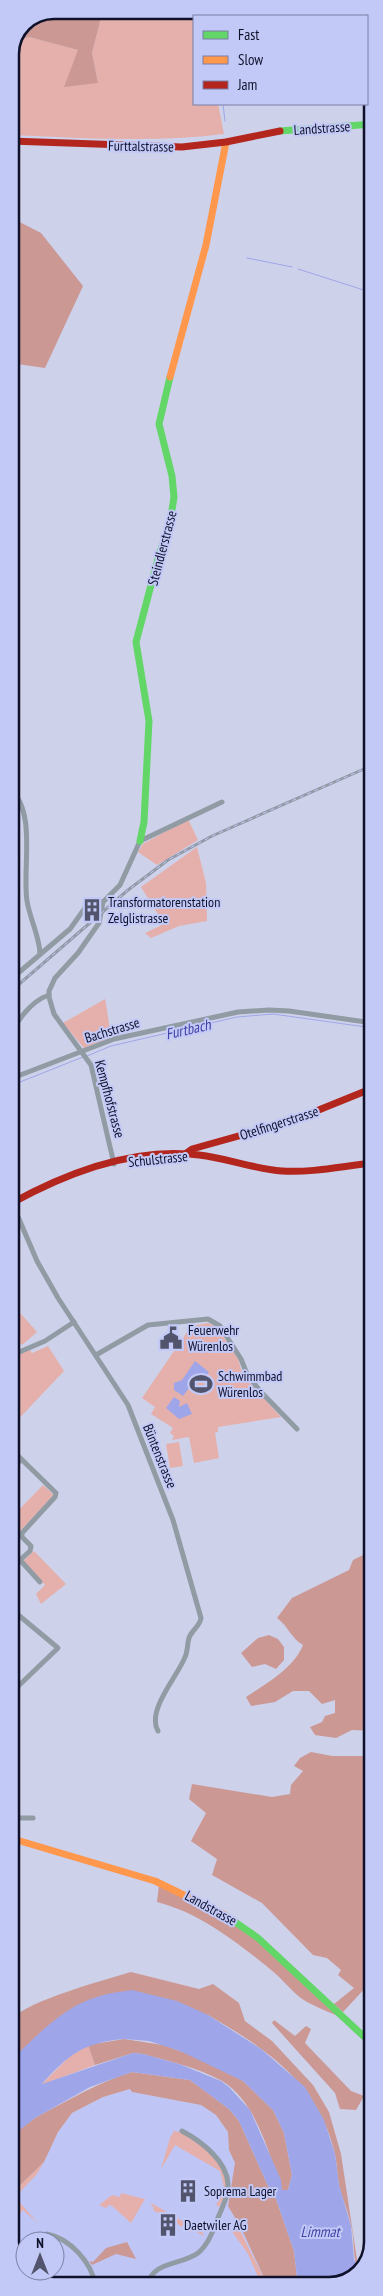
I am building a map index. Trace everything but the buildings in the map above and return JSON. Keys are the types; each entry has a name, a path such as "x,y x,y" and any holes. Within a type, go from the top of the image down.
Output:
{"street":[{"name":"Landstrasse","path":"271,133 304,128 364,125"},
{"name":"Furttalstrasse","path":"19,142 150,148 182,147 226,142 271,133"},
{"name":"Steindlerstrasse","path":"140,841 144,822 149,721 136,642 159,555 170,523 174,497 172,476 159,424 160,414 180,334 207,246 220,193 226,142"},
{"path":"19,799 26,830 27,897 39,941 40,953"},
{"path":"19,1022 26,1012 49,995 55,978 78,953 99,923 103,902 120,885 140,841 222,802"},
{"path":"19,972 70,929 90,901 97,900 103,902"},
{"path":"39,941 50,945"},
{"name":"Kempfhofstrasse","path":"49,995 58,1020 88,1059 106,1121 114,1164"},
{"name":"Bachstrasse","path":"19,1076 114,1039 250,1011 289,1011 364,1022"},
{"name":"Otelfingerstrasse","path":"185,1154 192,1149 289,1122 364,1092"},
{"name":"Schulstrasse","path":"19,1198 58,1180 114,1164 185,1154 279,1171 307,1171 364,1164"},
{"name":"Büntenstrasse","path":"19,1220 37,1261 74,1322 118,1388 134,1421 173,1520 200,1612 200,1624 190,1636 186,1656 158,1710 155,1726 158,1731"},
{"path":"96,1355 148,1325 208,1318 220,1326 241,1359 247,1374 260,1391 297,1429"},
{"path":"19,1352 45,1342 74,1322"},
{"path":"21,1460 56,1493 55,1497 22,1532 22,1537 31,1546 30,1551 20,1560 40,1582"},
{"path":"19,1616 58,1648 19,1685"},
{"path":"19,1818 33,1818"},
{"name":"Landstrasse","path":"19,1841 155,1881 218,1910 258,1938 364,2037"},
{"path":"150,2277 159,2267 187,2259 201,2251 211,2235 226,2197 226,2174 218,2161 192,2136 182,2131"},
{"path":"65,2243 92,2269 94,2277"}],"shaded area":[{"path":"47,19 101,19 92,53 98,83 64,87 78,50 29,37 22,39 34,25"},
{"path":"101,19 193,19 193,105 218,105 224,134 144,139 19,135 19,47 22,39 29,37 78,50 98,83 92,53"},
{"path":"19,222 41,233 83,286 45,368 19,364"},
{"path":"188,819 198,840 157,865 138,852 143,844"},
{"path":"197,847 206,883 207,921 179,926 151,938 145,933 164,924 141,887"},
{"path":"105,999 112,1037 84,1048 63,1023"},
{"path":"19,1312 37,1332 22,1345 19,1342"},
{"name":"Schwimmbad Würenlos","path":"208,1323 217,1327 238,1359 243,1376 281,1417 218,1427 218,1432 215,1433 219,1458 194,1463 189,1437 172,1440 174,1436 170,1433 173,1428 151,1414 155,1407 142,1398 191,1326"},
{"path":"48,1346 64,1371 19,1418 19,1354 30,1350 32,1353"},
{"path":"179,1442 183,1466 170,1468 166,1444"},
{"path":"43,1485 53,1494 20,1531 19,1510"},
{"path":"34,1551 66,1584 41,1604 36,1594 45,1585 23,1561"},
{"path":"364,1554 364,1731 352,1730 336,1738 315,1735 310,1727 322,1722 325,1716 335,1713 335,1700 322,1704 309,1691 293,1691 275,1702 251,1706 246,1697 287,1668 303,1645 295,1639 277,1618 292,1598 349,1570 353,1560"},
{"path":"269,1635 278,1639 284,1647 284,1660 276,1669 265,1664 252,1667 241,1653 258,1638"},
{"path":"311,1752 332,1756 364,1756 364,1989 343,2012 334,2004 354,1988 338,1975 341,1970 327,1958 313,1955 262,1903 212,1875 217,1859 191,1841 206,1813 189,1799 192,1784 272,1797 290,1794 291,1785 303,1771 294,1766 300,1758"},
{"path":"159,1885 226,1917 247,1932 338,2016 302,1999 270,1969 216,1929 188,1913 157,1902"},
{"path":"131,1972 199,1989 213,1984 239,2003 245,2021 272,2041 313,2085 329,2112 341,2154 358,2263 356,2265 351,2225 339,2185 335,2154 327,2129 317,2108 288,2071 250,2041 208,2015 19,2053 19,2013 49,1998"},
{"path":"274,2020 295,2036 306,2026 311,2029 305,2043 351,2091 364,2096 356,2110 340,2109 335,2093 272,2023"},
{"path":"124,2039 163,2045 194,2056 243,2081 273,2110 284,2133 292,2175 288,2190 282,2190 267,2146 253,2115 234,2090 222,2081 173,2062 143,2054 133,2053 95,2065 88,2045"},
{"path":"88,2045 95,2065 41,2085 69,2057"},
{"path":"132,2072 190,2080 229,2109 239,2121 268,2186 275,2196 294,2251 297,2277 264,2277 241,2228 228,2206 235,2163 229,2150 228,2132 216,2115 201,2105 132,2092 130,2089 103,2097 72,2113 58,2132 44,2162 19,2186 19,2129 40,2115 108,2081"},
{"path":"130,2089 132,2092 201,2105 216,2115 228,2132 229,2150 235,2163 228,2206 241,2228 264,2277 65,2277 65,2231 19,2231 19,2186 44,2162 58,2132 72,2113 103,2097"},
{"path":"174,2131 191,2137 200,2143 216,2159 225,2176 226,2185 226,2188 224,2196 219,2207 216,2205 225,2191 220,2171 175,2145 161,2169 170,2138"},
{"path":"44,2162 37,2174 19,2193 19,2186"},
{"path":"121,2193 145,2199 131,2223 112,2206 109,2205 106,2208 99,2205 112,2195 120,2197"},
{"path":"19,2200 38,2223 23,2210 19,2214"},
{"path":"153,2204 203,2233 204,2236 193,2230 191,2232 153,2210 154,2207 150,2205"},
{"path":"237,2225 263,2277 258,2277 248,2254 231,2230"},
{"path":"127,2242 136,2259 116,2254 92,2265 89,2261 93,2262 106,2248"}],"water":[{"path":"195,1361 209,1372 204,1379 198,1376 183,1396 174,1390 174,1383 182,1380"},
{"path":"174,1397 180,1401 179,1407 187,1403 192,1414 179,1419 166,1408"},
{"name":"Limmat","path":"132,1990 177,2001 208,2015 261,2049 305,2087 324,2120 335,2154 339,2185 351,2226 356,2265 351,2270 334,2277 297,2277 294,2251 275,2196 268,2186 239,2121 229,2109 190,2080 132,2072 90,2087 35,2118 19,2130 19,2053 61,2015 84,2002","holes":["124,2039 149,2041 180,2051 243,2081 273,2110 284,2133 292,2175 288,2190 282,2190 281,2180 250,2110 221,2081 179,2064 133,2053 42,2084 60,2065 78,2052 87,2047 110,2041"]}],"waterway":[{"path":"223,105 225,121"},
{"path":"247,258 292,267"},
{"path":"298,269 364,290"},
{"name":"Furtbach","path":"87,1056 111,1046 237,1017 273,1014 364,1027"},
{"name":"Furtbach","path":"19,1082 83,1057"}],"railway":[{"path":"19,984 128,890 168,860 212,836 364,769"}],"traffic: fast":[{"path":"280,131 364,125"},
{"path":"140,841 144,822 149,721 136,642 159,555 170,523 174,497 172,476 159,424 170,377"},
{"path":"225,1915 258,1938 364,2037"}],"traffic: slow":[{"path":"170,377 206,245 226,142"},
{"path":"19,1841 155,1881 225,1915"}],"traffic: jam":[{"path":"19,141 182,147 226,142 280,131"},
{"path":"185,1154 192,1149 289,1122 364,1092"},
{"path":"19,1200 54,1182 101,1165 150,1155 199,1155 282,1171 316,1170 364,1164"}],"place":[{"name":"Transformatorenstation Zelglistrasse","path":"92,910"},
{"name":"Feuerwehr Würenlos","path":"171,1338"},
{"name":"Schwimmbad Würenlos","path":"201,1384"},
{"name":"Soprema Lager","path":"188,2191"},
{"name":"Daetwiler AG","path":"168,2225"}]}
